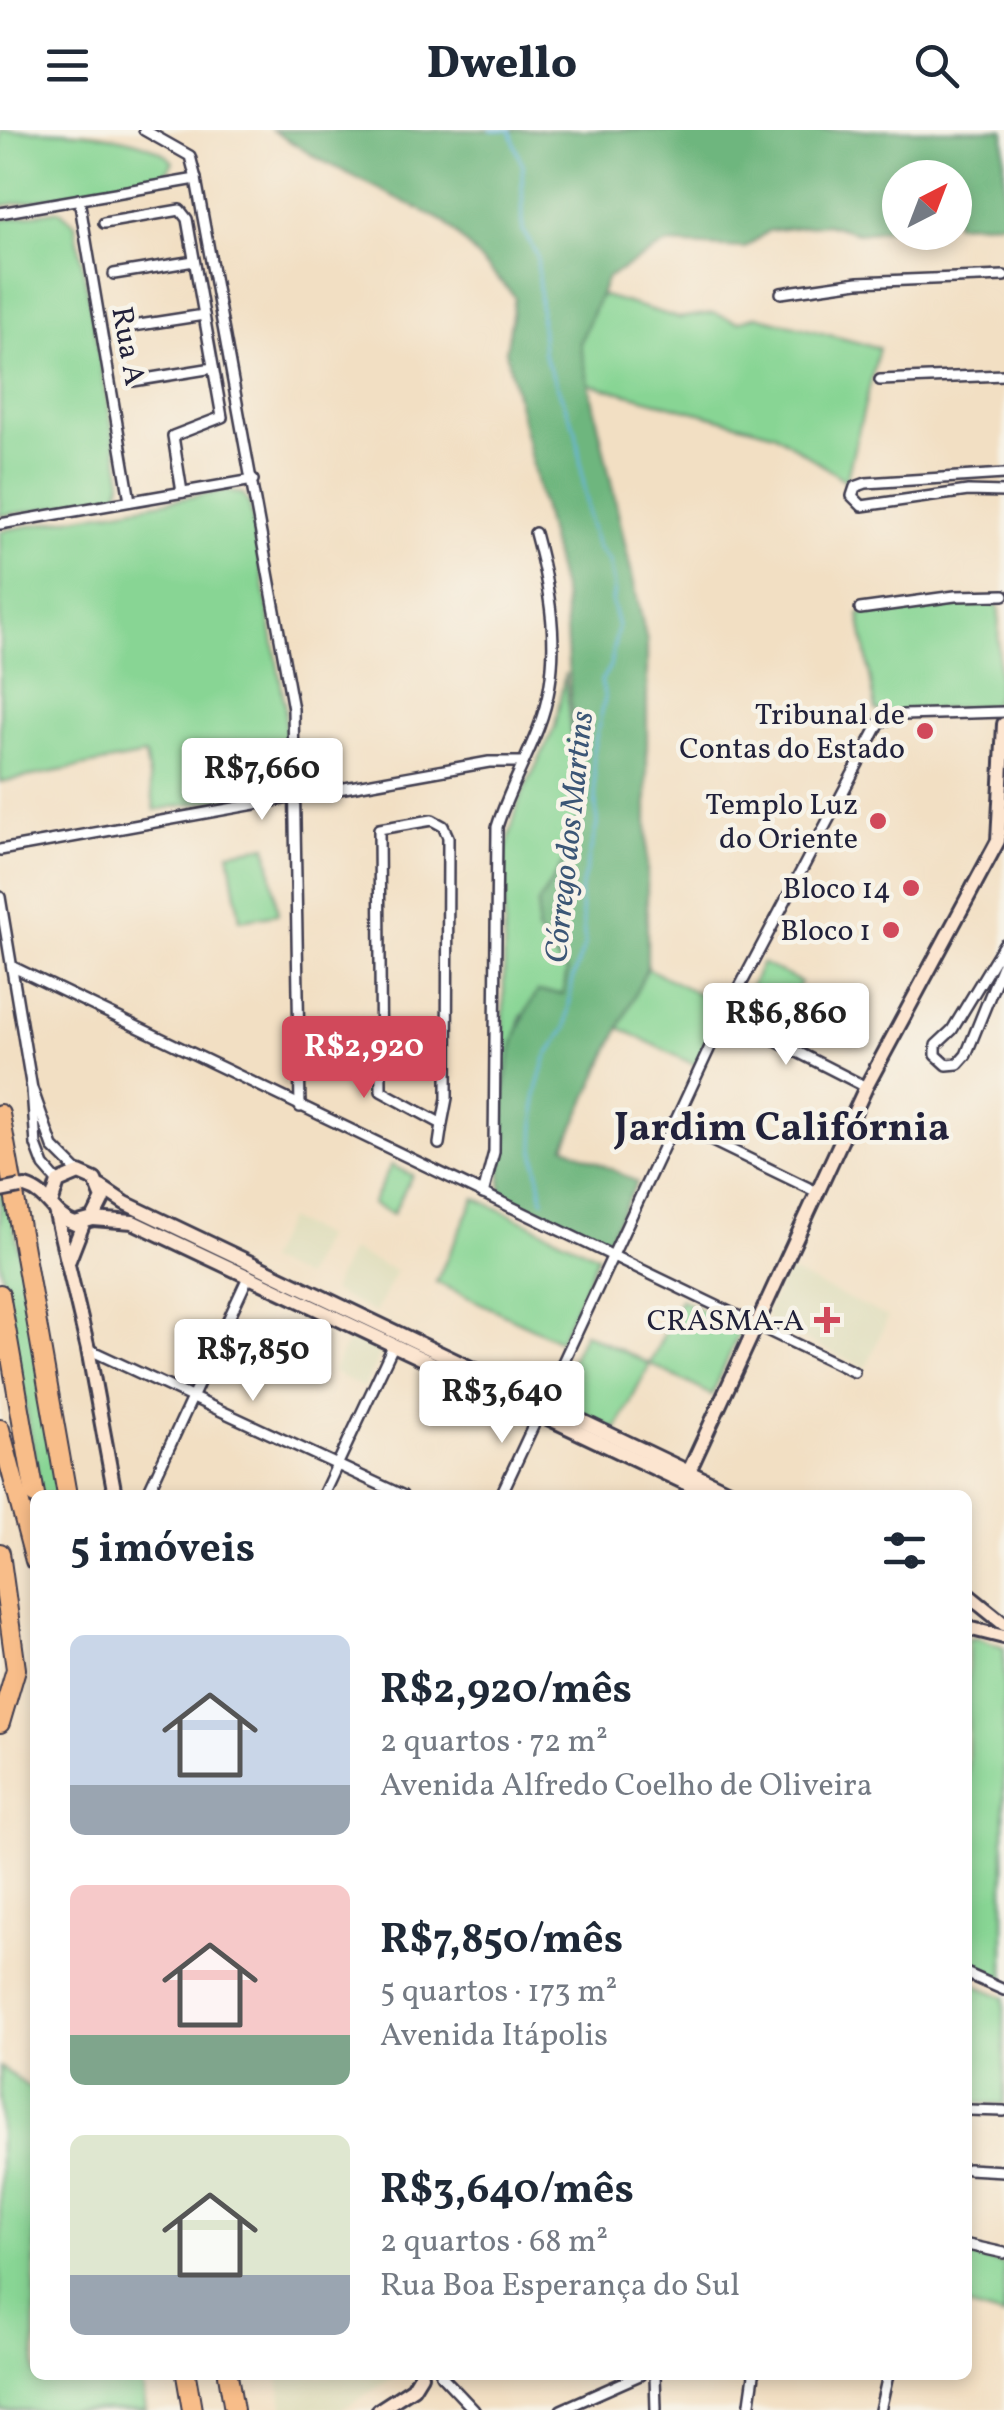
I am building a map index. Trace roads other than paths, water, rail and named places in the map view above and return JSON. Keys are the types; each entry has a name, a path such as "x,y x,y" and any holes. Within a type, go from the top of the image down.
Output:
{"highway":[{"path":"0,1114 66,1490"},
{"path":"0,1294 35,1490"},
{"path":"0,1429 30,1541"},
{"path":"0,1553 16,1669 0,1723"},
{"path":"0,1611 6,1648 0,1696"},
{"path":"187,2380 192,2410"},
{"path":"229,2380 234,2410"}],"main road":[{"path":"683,1483 866,1087 1001,843 1004,724"},
{"path":"0,1191 57,1183 79,1173 394,1344 542,1408"},
{"path":"57,1183 53,1206 88,1349 114,1490"},
{"path":"22,1187 53,1206 66,1222 134,1222 251,1269 542,1408 683,1483 714,1490"},
{"path":"68,1263 88,1222 103,1204 101,1187"},
{"path":"972,1604 1004,1624"},
{"path":"972,1629 1004,1637"},
{"path":"379,2410 413,2388 419,2380"}],"street":[{"path":"144,130 190,156 196,179 292,709 300,1107"},
{"path":"0,213 196,179"},
{"name":"Rua A","path":"79,199 130,501"},
{"path":"104,223 180,210 187,219 220,420 173,436 182,492"},
{"path":"114,274 194,261"},
{"path":"781,293 858,282 1004,276"},
{"path":"120,328 204,315"},
{"path":"133,381 213,368"},
{"path":"880,380 1004,374"},
{"path":"1004,474 866,482 855,486 852,500 862,506 968,492 1004,492"},
{"path":"0,524 253,480"},
{"path":"483,1194 494,1152 497,827 539,726 551,678 554,625 534,533"},
{"path":"860,609 939,598 1004,595"},
{"path":"502,1490 725,1014 880,722 903,715 1004,712"},
{"path":"0,850 489,762 522,762"},
{"path":"439,1144 447,1098 448,837 443,826 426,819 379,829 381,1091 442,1124"},
{"path":"0,897 32,1089 36,1144 44,1166 57,1183"},
{"path":"1002,958 969,995 952,1030 936,1045 936,1055 947,1065 958,1064 966,1055 1002,958 1004,944"},
{"path":"12,968 854,1372"},
{"path":"725,1014 866,1087"},
{"path":"32,1089 53,1148 79,1173"},
{"path":"673,1122 815,1191"},
{"path":"429,1169 434,1156"},
{"path":"149,1490 251,1269"},
{"path":"325,1490 394,1344"},
{"path":"88,1349 392,1490"},
{"path":"972,1976 1004,1990"},
{"path":"972,2110 1004,2111"},
{"path":"972,2169 1004,2171"},
{"path":"972,2246 1004,2254"},
{"path":"445,2380 474,2410"},
{"path":"561,2410 629,2380"},
{"path":"654,2380 656,2410"},
{"path":"749,2410 753,2380"},
{"path":"880,2410 887,2380"}],"waterway":[{"path":"491,130 510,130"},
{"name":"Córrego dos Martins","path":"510,130 522,165 523,231 537,255 543,353 576,431 589,521 597,547 609,561 618,627 610,666 601,681 605,698 593,750 597,825 580,893 585,944 573,977 566,1028 546,1058 536,1094 534,1149 543,1200"}],"place":[{"name":"Tribunal de Contas do Estado","path":"925,731"},
{"name":"Templo Luz do Oriente","path":"878,821"},
{"name":"Bloco 14","path":"911,888"},
{"name":"Bloco 1","path":"891,930"},
{"name":"CRASMA-A","path":"827,1320"}],"district":[{"name":"Jardim Califórnia","path":"782,1126"}]}
